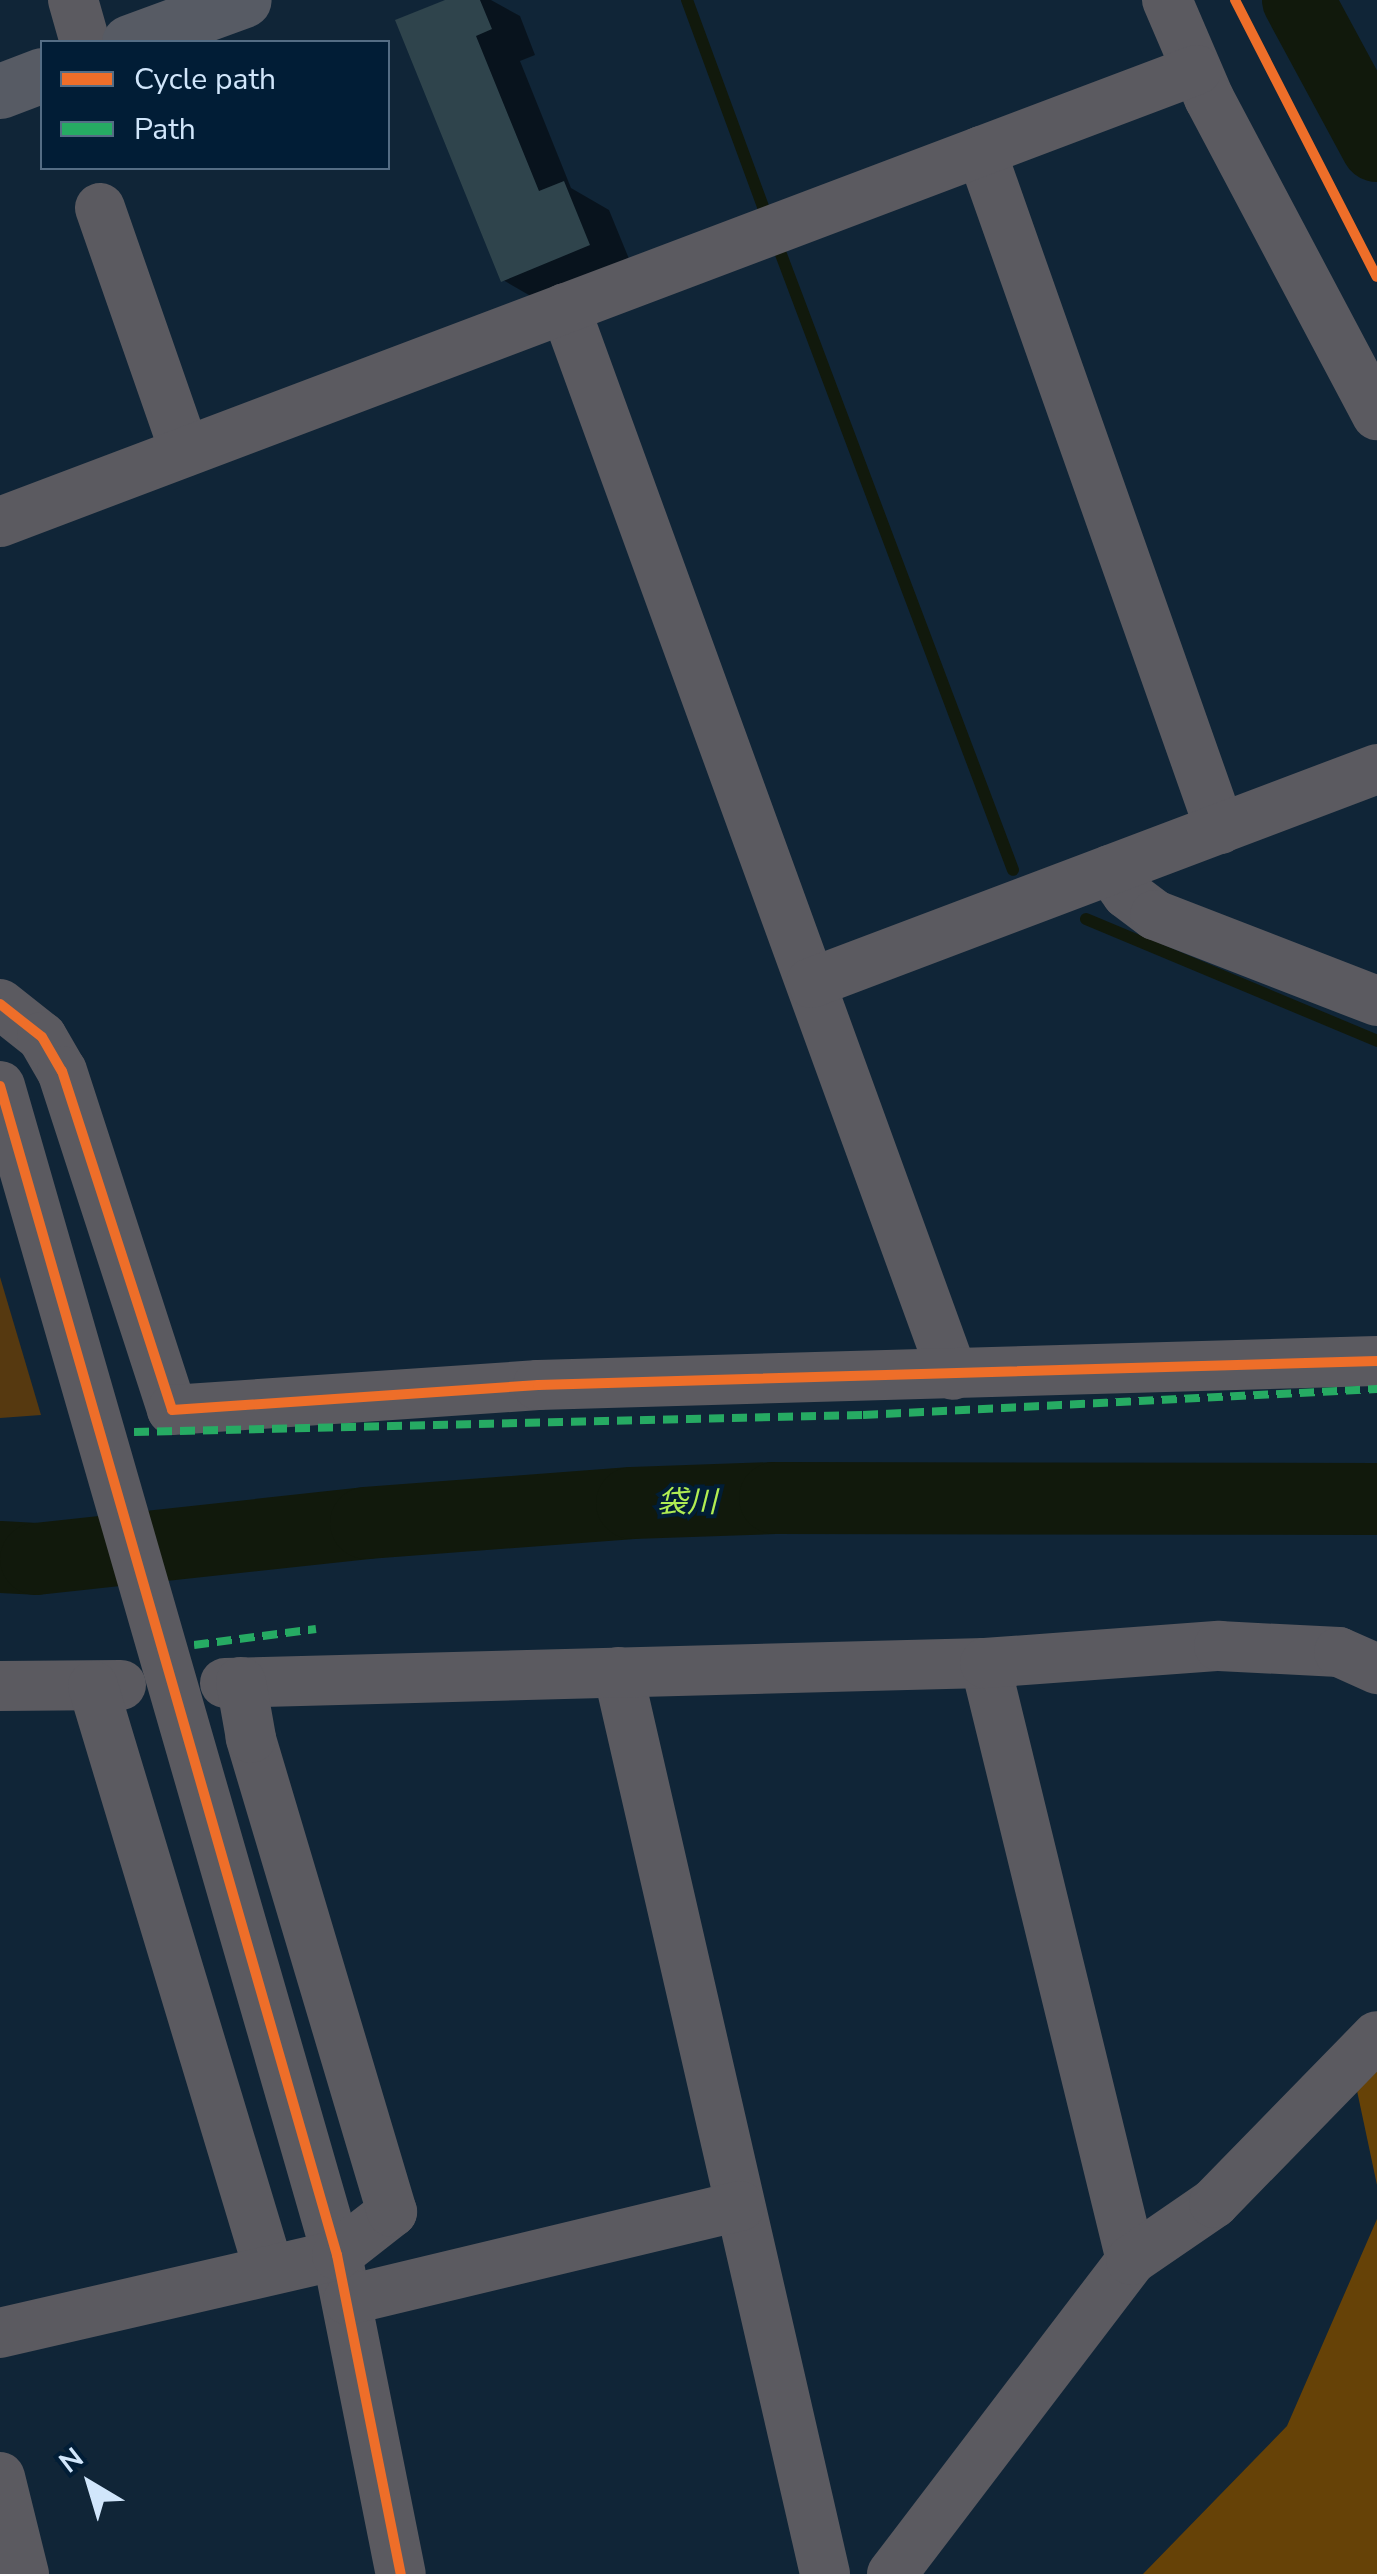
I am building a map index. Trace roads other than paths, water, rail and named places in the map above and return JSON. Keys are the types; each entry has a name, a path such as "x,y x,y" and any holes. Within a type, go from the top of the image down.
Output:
{"main road":[{"path":"134,40 244,0"},
{"path":"0,91 40,76"}],"street":[{"path":"73,0 84,40"},
{"path":"1167,0 1196,70 1377,415"},
{"path":"0,522 1196,70"},
{"path":"981,150 1220,828"},
{"path":"100,208 185,452"},
{"path":"565,308 953,1375"},
{"path":"811,984 1377,769"},
{"path":"1110,870 1126,894 1155,915 1377,1001"},
{"path":"0,1004 42,1037 62,1072 172,1410 538,1386 1377,1361"},
{"path":"0,1086 342,2277 401,2574"},
{"path":"342,2277 392,2212 233,1682 985,1662 1218,1646 1339,1652 1377,1669"},
{"path":"985,1662 1131,2260"},
{"path":"618,1672 825,2574"},
{"path":"0,1686 107,1686 270,2270"},
{"path":"892,2574 1131,2260 1214,2204 1377,2036"},
{"path":"0,2333 270,2270 342,2277 740,2206"},
{"path":"0,2478 24,2574"}],"waterway":[{"path":"687,0 769,223"},
{"path":"1298,0 1377,146"},
{"path":"776,241 1013,870"},
{"path":"1086,919 1377,1041"},
{"name":"袋川","path":"0,1557 36,1559 366,1523 632,1503 775,1498 1377,1499"}]}
